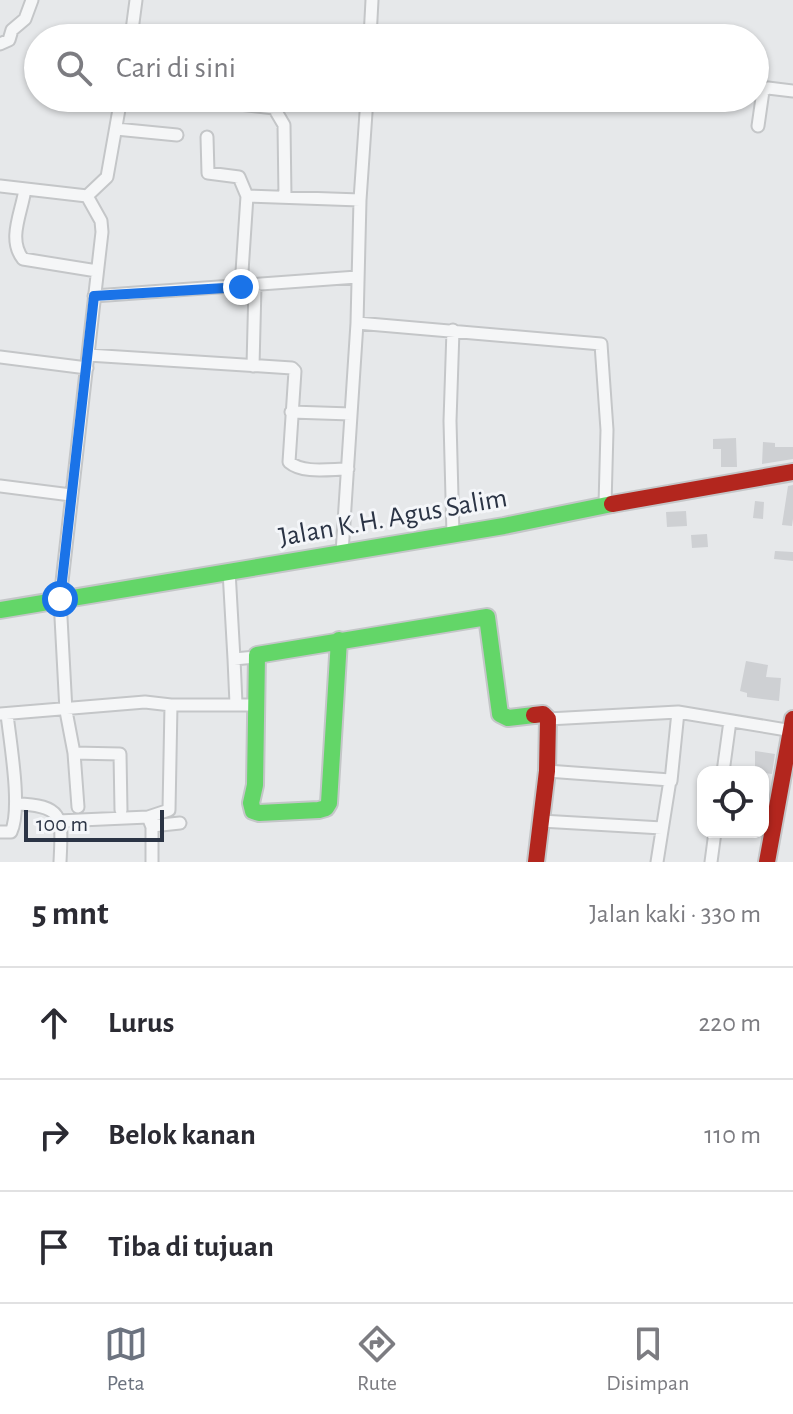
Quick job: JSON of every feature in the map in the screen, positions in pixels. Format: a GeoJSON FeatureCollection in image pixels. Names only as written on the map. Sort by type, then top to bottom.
{"type":"FeatureCollection","features":[{"type":"Feature","properties":{"kind":"main road","name":"Jalan K.H. Agus Salim"},"geometry":{"type":"LineString","coordinates":[[0,610],[453,535],[793,472]]}},
{"type":"Feature","properties":{"kind":"main road"},"geometry":{"type":"LineString","coordinates":[[339,640],[326,808],[253,811],[256,657],[261,653],[339,640],[487,617],[500,714],[508,718],[543,714],[548,719],[547,771],[536,862]]}},
{"type":"Feature","properties":{"kind":"main road"},"geometry":{"type":"LineString","coordinates":[[767,862],[792,727]]}},
{"type":"Feature","properties":{"kind":"street"},"geometry":{"type":"LineString","coordinates":[[0,44],[9,40],[12,30],[25,19],[32,0]]}},
{"type":"Feature","properties":{"kind":"street"},"geometry":{"type":"LineString","coordinates":[[133,24],[136,0]]}},
{"type":"Feature","properties":{"kind":"street"},"geometry":{"type":"LineString","coordinates":[[371,24],[372,0]]}},
{"type":"Feature","properties":{"kind":"street"},"geometry":{"type":"LineString","coordinates":[[769,88],[793,91]]}},
{"type":"Feature","properties":{"kind":"street"},"geometry":{"type":"LineString","coordinates":[[0,186],[87,196],[107,177],[119,112]]}},
{"type":"Feature","properties":{"kind":"street"},"geometry":{"type":"LineString","coordinates":[[276,112],[284,125],[285,197]]}},
{"type":"Feature","properties":{"kind":"street"},"geometry":{"type":"LineString","coordinates":[[342,553],[357,323],[366,112]]}},
{"type":"Feature","properties":{"kind":"street"},"geometry":{"type":"LineString","coordinates":[[758,126],[761,112]]}},
{"type":"Feature","properties":{"kind":"street"},"geometry":{"type":"LineString","coordinates":[[116,129],[177,135]]}},
{"type":"Feature","properties":{"kind":"street"},"geometry":{"type":"LineString","coordinates":[[207,137],[208,173],[239,177],[247,196],[241,287]]}},
{"type":"Feature","properties":{"kind":"street"},"geometry":{"type":"LineString","coordinates":[[25,189],[15,236],[17,251],[23,259],[97,271]]}},
{"type":"Feature","properties":{"kind":"street"},"geometry":{"type":"LineString","coordinates":[[78,807],[74,753],[66,711],[60,599],[102,227],[87,196]]}},
{"type":"Feature","properties":{"kind":"street"},"geometry":{"type":"LineString","coordinates":[[247,196],[360,200]]}},
{"type":"Feature","properties":{"kind":"street"},"geometry":{"type":"LineString","coordinates":[[94,296],[357,277]]}},
{"type":"Feature","properties":{"kind":"street"},"geometry":{"type":"LineString","coordinates":[[253,366],[255,286]]}},
{"type":"Feature","properties":{"kind":"street"},"geometry":{"type":"LineString","coordinates":[[357,323],[601,344],[607,430],[605,505]]}},
{"type":"Feature","properties":{"kind":"street"},"geometry":{"type":"LineString","coordinates":[[453,330],[450,421],[453,535]]}},
{"type":"Feature","properties":{"kind":"street"},"geometry":{"type":"LineString","coordinates":[[88,355],[292,368],[295,371],[289,462],[305,469],[348,469]]}},
{"type":"Feature","properties":{"kind":"street"},"geometry":{"type":"LineString","coordinates":[[0,357],[87,368]]}},
{"type":"Feature","properties":{"kind":"street"},"geometry":{"type":"LineString","coordinates":[[291,412],[351,414]]}},
{"type":"Feature","properties":{"kind":"street"},"geometry":{"type":"LineString","coordinates":[[0,486],[71,495]]}},
{"type":"Feature","properties":{"kind":"street"},"geometry":{"type":"LineString","coordinates":[[229,571],[236,704]]}},
{"type":"Feature","properties":{"kind":"street"},"geometry":{"type":"LineString","coordinates":[[234,659],[256,657]]}},
{"type":"Feature","properties":{"kind":"street"},"geometry":{"type":"LineString","coordinates":[[0,832],[11,832],[13,829],[16,804],[3,714],[145,702],[255,705]]}},
{"type":"Feature","properties":{"kind":"street"},"geometry":{"type":"LineString","coordinates":[[150,822],[169,810],[171,705]]}},
{"type":"Feature","properties":{"kind":"street"},"geometry":{"type":"LineString","coordinates":[[657,862],[671,781],[678,712]]}},
{"type":"Feature","properties":{"kind":"street"},"geometry":{"type":"LineString","coordinates":[[548,719],[678,712],[792,727]]}},
{"type":"Feature","properties":{"kind":"street"},"geometry":{"type":"LineString","coordinates":[[724,766],[730,721]]}},
{"type":"Feature","properties":{"kind":"street"},"geometry":{"type":"LineString","coordinates":[[74,753],[120,754],[121,810]]}},
{"type":"Feature","properties":{"kind":"street"},"geometry":{"type":"LineString","coordinates":[[547,771],[671,781]]}},
{"type":"Feature","properties":{"kind":"street"},"geometry":{"type":"LineString","coordinates":[[16,804],[49,808],[57,815],[61,829],[60,862]]}},
{"type":"Feature","properties":{"kind":"street"},"geometry":{"type":"LineString","coordinates":[[58,821],[180,823]]}},
{"type":"Feature","properties":{"kind":"street"},"geometry":{"type":"LineString","coordinates":[[541,821],[662,828]]}},
{"type":"Feature","properties":{"kind":"street"},"geometry":{"type":"LineString","coordinates":[[150,822],[152,862]]}},
{"type":"Feature","properties":{"kind":"street"},"geometry":{"type":"LineString","coordinates":[[711,862],[714,838]]}},
{"type":"Feature","properties":{"kind":"building"},"geometry":{"type":"Polygon","coordinates":[[[736,438],[737,467],[721,467],[721,449],[713,449],[713,439],[736,438]]]}},
{"type":"Feature","properties":{"kind":"building"},"geometry":{"type":"Polygon","coordinates":[[[763,442],[775,443],[775,447],[793,447],[793,459],[762,464],[763,442]]]}},
{"type":"Feature","properties":{"kind":"building"},"geometry":{"type":"Polygon","coordinates":[[[793,485],[792,526],[782,525],[788,486],[793,485]]]}},
{"type":"Feature","properties":{"kind":"building"},"geometry":{"type":"Polygon","coordinates":[[[755,501],[764,502],[763,519],[753,518],[755,501]]]}},
{"type":"Feature","properties":{"kind":"building"},"geometry":{"type":"Polygon","coordinates":[[[686,511],[687,526],[667,527],[666,512],[686,511]]]}},
{"type":"Feature","properties":{"kind":"building"},"geometry":{"type":"Polygon","coordinates":[[[707,534],[708,547],[692,548],[691,535],[707,534]]]}},
{"type":"Feature","properties":{"kind":"building"},"geometry":{"type":"Polygon","coordinates":[[[775,551],[793,552],[793,561],[774,559],[775,551]]]}},
{"type":"Feature","properties":{"kind":"building"},"geometry":{"type":"Polygon","coordinates":[[[746,661],[768,665],[766,677],[781,678],[779,701],[747,697],[747,693],[740,691],[746,661]]]}},
{"type":"Feature","properties":{"kind":"building"},"geometry":{"type":"Polygon","coordinates":[[[755,751],[775,754],[772,774],[769,774],[769,766],[755,766],[755,751]]]}},
{"type":"Feature","properties":{"kind":"traffic: fast"},"geometry":{"type":"LineString","coordinates":[[0,610],[504,526],[612,504]]}},
{"type":"Feature","properties":{"kind":"traffic: fast"},"geometry":{"type":"LineString","coordinates":[[339,640],[329,803],[319,810],[253,811],[257,655],[487,617],[500,714],[508,718],[534,715]]}},
{"type":"Feature","properties":{"kind":"traffic: jam"},"geometry":{"type":"LineString","coordinates":[[612,504],[793,472]]}},
{"type":"Feature","properties":{"kind":"traffic: jam"},"geometry":{"type":"LineString","coordinates":[[534,715],[543,714],[548,719],[547,771],[536,862]]}},
{"type":"Feature","properties":{"kind":"traffic: jam"},"geometry":{"type":"LineString","coordinates":[[767,862],[793,719]]}},
{"type":"Feature","properties":{"kind":"route"},"geometry":{"type":"LineString","coordinates":[[60,599],[94,296],[241,287]]}}]}
